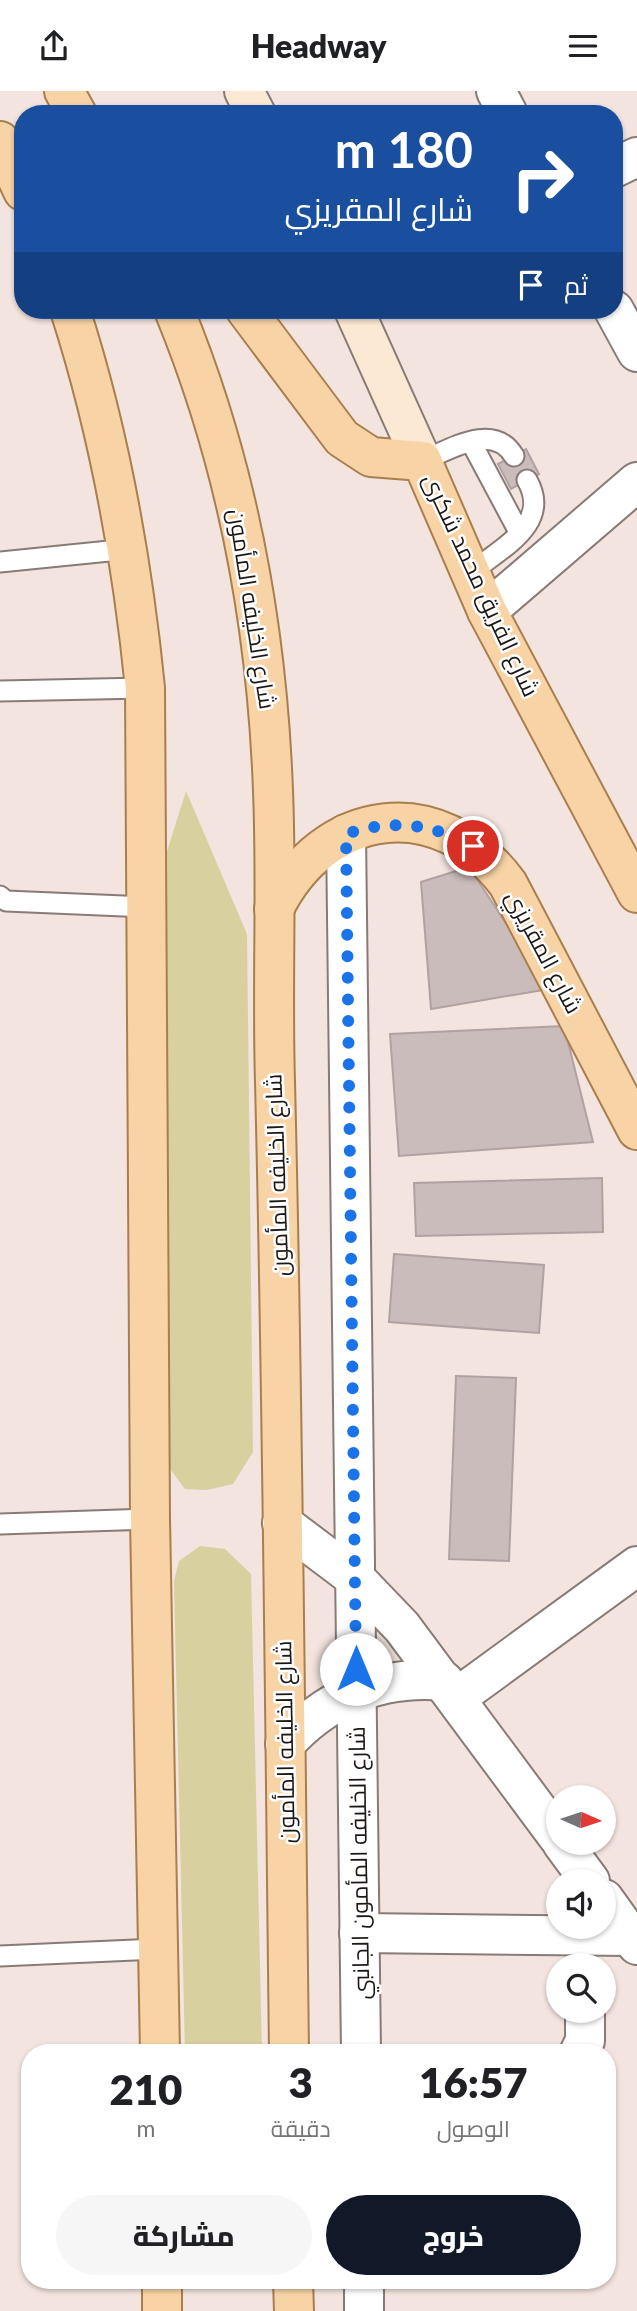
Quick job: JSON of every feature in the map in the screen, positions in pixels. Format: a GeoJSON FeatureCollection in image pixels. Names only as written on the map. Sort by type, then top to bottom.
{"type":"FeatureCollection","features":[{"type":"Feature","properties":{"kind":"main road"},"geometry":{"type":"LineString","coordinates":[[0,141],[14,171]]}},
{"type":"Feature","properties":{"kind":"main road"},"geometry":{"type":"LineString","coordinates":[[73,319],[106,435],[129,549],[145,688],[150,1519],[160,2044]]}},
{"type":"Feature","properties":{"kind":"main road","name":"شارع الخليفه المأمون"},"geometry":{"type":"LineString","coordinates":[[177,319],[221,441],[249,563],[264,661],[270,736],[274,909],[273,1031],[281,1302],[289,2044]]}},
{"type":"Feature","properties":{"kind":"main road"},"geometry":{"type":"LineString","coordinates":[[253,319],[342,438],[371,457],[422,461]]}},
{"type":"Feature","properties":{"kind":"main road","name":"شارع الفريق محمد شكرى"},"geometry":{"type":"LineString","coordinates":[[422,461],[487,611],[637,893]]}},
{"type":"Feature","properties":{"kind":"main road","name":"شارع المقريزي"},"geometry":{"type":"LineString","coordinates":[[274,909],[286,885],[303,864],[346,834],[385,824],[424,826],[450,834],[473,846],[493,864],[508,884],[637,1130]]}},
{"type":"Feature","properties":{"kind":"main road"},"geometry":{"type":"LineString","coordinates":[[162,2289],[162,2311]]}},
{"type":"Feature","properties":{"kind":"main road"},"geometry":{"type":"LineString","coordinates":[[293,2289],[294,2311]]}},
{"type":"Feature","properties":{"kind":"street","name":"شارع الفريق محمد شكرى"},"geometry":{"type":"LineString","coordinates":[[358,319],[422,461]]}},
{"type":"Feature","properties":{"kind":"street"},"geometry":{"type":"LineString","coordinates":[[619,319],[637,352]]}},
{"type":"Feature","properties":{"kind":"street"},"geometry":{"type":"LineString","coordinates":[[487,611],[637,482]]}},
{"type":"Feature","properties":{"kind":"street","name":"شارع الخليفه المأمون الجانبي"},"geometry":{"type":"LineString","coordinates":[[346,834],[361,2044]]}},
{"type":"Feature","properties":{"kind":"street"},"geometry":{"type":"LineString","coordinates":[[282,1523],[355,1578],[402,1627],[546,1821]]}},
{"type":"Feature","properties":{"kind":"street"},"geometry":{"type":"LineString","coordinates":[[285,1744],[317,1713],[356,1691],[400,1680],[450,1690],[637,1566]]}},
{"type":"Feature","properties":{"kind":"street"},"geometry":{"type":"LineString","coordinates":[[359,1933],[586,1950],[634,1940],[616,1915]]}},
{"type":"Feature","properties":{"kind":"street"},"geometry":{"type":"LineString","coordinates":[[584,2044],[585,2023]]}},
{"type":"Feature","properties":{"kind":"street"},"geometry":{"type":"LineString","coordinates":[[364,2289],[364,2311]]}},
{"type":"Feature","properties":{"kind":"lane"},"geometry":{"type":"LineString","coordinates":[[422,461],[493,438],[507,446],[514,456]]}},
{"type":"Feature","properties":{"kind":"lane"},"geometry":{"type":"LineString","coordinates":[[471,443],[519,532]]}},
{"type":"Feature","properties":{"kind":"lane"},"geometry":{"type":"LineString","coordinates":[[472,572],[530,523],[536,508],[535,493],[527,480]]}},
{"type":"Feature","properties":{"kind":"lane"},"geometry":{"type":"LineString","coordinates":[[0,562],[129,549]]}},
{"type":"Feature","properties":{"kind":"lane"},"geometry":{"type":"LineString","coordinates":[[0,691],[145,688]]}},
{"type":"Feature","properties":{"kind":"lane"},"geometry":{"type":"LineString","coordinates":[[0,896],[6,901],[16,902],[147,907]]}},
{"type":"Feature","properties":{"kind":"lane"},"geometry":{"type":"LineString","coordinates":[[0,1524],[150,1519]]}},
{"type":"Feature","properties":{"kind":"lane"},"geometry":{"type":"LineString","coordinates":[[0,1956],[158,1949]]}},
{"type":"Feature","properties":{"kind":"shaded area"},"geometry":{"type":"Polygon","coordinates":[[[186,791],[247,934],[253,1452],[233,1484],[207,1490],[185,1489],[168,1466],[163,864],[186,791]]]}},
{"type":"Feature","properties":{"kind":"shaded area"},"geometry":{"type":"Polygon","coordinates":[[[200,1546],[225,1549],[251,1574],[262,2044],[185,2044],[174,1581],[179,1561],[200,1546]]]}},
{"type":"Feature","properties":{"kind":"building"},"geometry":{"type":"Polygon","coordinates":[[[526,449],[539,474],[511,489],[498,464],[526,449]]]}},
{"type":"Feature","properties":{"kind":"building"},"geometry":{"type":"Polygon","coordinates":[[[469,867],[549,989],[431,1009],[421,882],[469,867]]]}},
{"type":"Feature","properties":{"kind":"building"},"geometry":{"type":"Polygon","coordinates":[[[564,1026],[593,1142],[399,1156],[390,1034],[564,1026]]]}},
{"type":"Feature","properties":{"kind":"building"},"geometry":{"type":"Polygon","coordinates":[[[602,1178],[603,1232],[416,1236],[414,1183],[602,1178]]]}},
{"type":"Feature","properties":{"kind":"building"},"geometry":{"type":"Polygon","coordinates":[[[394,1254],[544,1265],[539,1333],[389,1322],[394,1254]]]}},
{"type":"Feature","properties":{"kind":"building"},"geometry":{"type":"Polygon","coordinates":[[[456,1376],[516,1378],[509,1561],[449,1559],[456,1376]]]}},
{"type":"Feature","properties":{"kind":"route"},"geometry":{"type":"LineString","coordinates":[[356,1669],[346,834],[372,826],[398,823],[424,826],[450,834],[473,846]]}}]}
